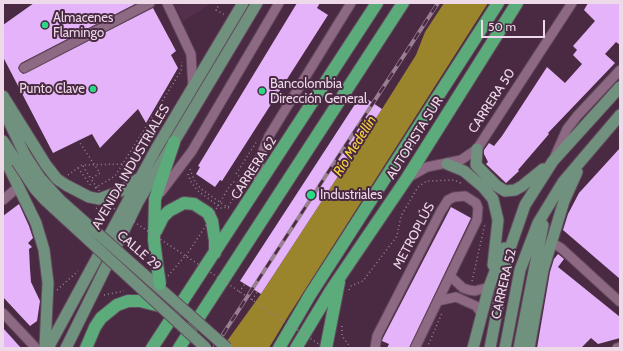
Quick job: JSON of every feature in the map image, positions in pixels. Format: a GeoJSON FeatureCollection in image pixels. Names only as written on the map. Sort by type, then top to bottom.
{"type":"FeatureCollection","features":[{"type":"Feature","properties":{"kind":"highway","name":"CARRERA 62"},"geometry":{"type":"LineString","coordinates":[[152,348],[215,254],[377,3]]}},
{"type":"Feature","properties":{"kind":"highway"},"geometry":{"type":"LineString","coordinates":[[179,348],[403,3]]}},
{"type":"Feature","properties":{"kind":"highway","name":"AUTOPISTA SUR"},"geometry":{"type":"LineString","coordinates":[[279,348],[310,295],[498,3]]}},
{"type":"Feature","properties":{"kind":"highway","name":"AUTOPISTA SUR"},"geometry":{"type":"LineString","coordinates":[[296,348],[340,277],[407,178],[517,3]]}},
{"type":"Feature","properties":{"kind":"highway"},"geometry":{"type":"LineString","coordinates":[[163,283],[156,264],[155,199],[174,142]]}},
{"type":"Feature","properties":{"kind":"highway"},"geometry":{"type":"LineString","coordinates":[[155,234],[159,224],[169,211],[184,203],[194,204],[208,213],[212,221],[215,254]]}},
{"type":"Feature","properties":{"kind":"highway"},"geometry":{"type":"LineString","coordinates":[[326,348],[340,277]]}},
{"type":"Feature","properties":{"kind":"highway"},"geometry":{"type":"LineString","coordinates":[[86,348],[101,318],[112,308],[128,301],[140,301],[160,306]]}},
{"type":"Feature","properties":{"kind":"main road","name":"AVENIDA INDUSTRIALES"},"geometry":{"type":"LineString","coordinates":[[48,348],[142,174],[243,3]]}},
{"type":"Feature","properties":{"kind":"main road","name":"AVENIDA INDUSTRIALES"},"geometry":{"type":"LineString","coordinates":[[66,348],[138,202],[257,3]]}},
{"type":"Feature","properties":{"kind":"main road","name":"CARRERA 52"},"geometry":{"type":"LineString","coordinates":[[490,348],[508,254],[525,204],[553,161],[620,87]]}},
{"type":"Feature","properties":{"kind":"main road"},"geometry":{"type":"LineString","coordinates":[[3,96],[46,164],[59,181],[79,194],[88,198],[99,199],[123,190],[142,174]]}},
{"type":"Feature","properties":{"kind":"main road","name":"CALLE 29"},"geometry":{"type":"LineString","coordinates":[[3,109],[32,185],[45,200],[206,348]]}},
{"type":"Feature","properties":{"kind":"main road","name":"CARRERA 52"},"geometry":{"type":"LineString","coordinates":[[505,348],[510,318],[525,255],[548,205],[563,182],[619,119]]}},
{"type":"Feature","properties":{"kind":"main road","name":"CALLE 29"},"geometry":{"type":"LineString","coordinates":[[3,141],[60,200],[163,283],[227,348]]}},
{"type":"Feature","properties":{"kind":"main road"},"geometry":{"type":"LineString","coordinates":[[477,149],[475,156],[476,165],[497,186],[505,191],[515,190],[522,186],[553,161]]}},
{"type":"Feature","properties":{"kind":"main road"},"geometry":{"type":"LineString","coordinates":[[519,348],[529,324],[543,270],[569,188],[590,150]]}},
{"type":"Feature","properties":{"kind":"main road"},"geometry":{"type":"LineString","coordinates":[[3,155],[36,223],[44,250],[47,268],[48,306],[45,348]]}},
{"type":"Feature","properties":{"kind":"main road"},"geometry":{"type":"LineString","coordinates":[[447,164],[464,171],[483,187],[493,199],[498,220],[489,287]]}},
{"type":"Feature","properties":{"kind":"main road"},"geometry":{"type":"LineString","coordinates":[[473,348],[489,287],[503,251],[525,204]]}},
{"type":"Feature","properties":{"kind":"main road"},"geometry":{"type":"LineString","coordinates":[[528,348],[534,264],[548,205]]}},
{"type":"Feature","properties":{"kind":"street"},"geometry":{"type":"LineString","coordinates":[[24,68],[150,3]]}},
{"type":"Feature","properties":{"kind":"street"},"geometry":{"type":"LineString","coordinates":[[167,3],[191,54],[193,88]]}},
{"type":"Feature","properties":{"kind":"street"},"geometry":{"type":"LineString","coordinates":[[155,199],[174,172],[192,151],[279,3]]}},
{"type":"Feature","properties":{"kind":"street"},"geometry":{"type":"LineString","coordinates":[[257,188],[260,158],[269,136],[351,3]]}},
{"type":"Feature","properties":{"kind":"street","name":"CARRERA 50"},"geometry":{"type":"LineString","coordinates":[[407,178],[427,167],[447,164],[467,157],[477,149],[572,3]]}},
{"type":"Feature","properties":{"kind":"street","name":"CARRERA 52"},"geometry":{"type":"LineString","coordinates":[[553,161],[571,123],[620,70]]}},
{"type":"Feature","properties":{"kind":"street"},"geometry":{"type":"LineString","coordinates":[[3,200],[18,187]]}},
{"type":"Feature","properties":{"kind":"street","name":"METROPLÚS"},"geometry":{"type":"LineString","coordinates":[[375,348],[377,336],[441,211],[448,200],[454,197],[465,196],[476,203],[479,214],[415,348]]}},
{"type":"Feature","properties":{"kind":"street"},"geometry":{"type":"LineString","coordinates":[[552,240],[551,242],[561,248],[620,302]]}},
{"type":"Feature","properties":{"kind":"street"},"geometry":{"type":"LineString","coordinates":[[450,276],[463,288],[469,290],[475,291],[489,287]]}},
{"type":"Feature","properties":{"kind":"street"},"geometry":{"type":"LineString","coordinates":[[438,300],[456,297],[476,306],[481,313]]}},
{"type":"Feature","properties":{"kind":"street"},"geometry":{"type":"LineString","coordinates":[[3,313],[36,348]]}},
{"type":"Feature","properties":{"kind":"path"},"geometry":{"type":"LineString","coordinates":[[220,3],[216,10],[228,17]]}},
{"type":"Feature","properties":{"kind":"path"},"geometry":{"type":"LineString","coordinates":[[78,168],[94,188],[116,176],[181,71],[182,60]]}},
{"type":"Feature","properties":{"kind":"path"},"geometry":{"type":"LineString","coordinates":[[78,140],[100,173],[91,178]]}},
{"type":"Feature","properties":{"kind":"path"},"geometry":{"type":"LineString","coordinates":[[59,181],[82,165],[123,164]]}},
{"type":"Feature","properties":{"kind":"path"},"geometry":{"type":"LineString","coordinates":[[82,165],[110,206],[185,257],[326,348]]}},
{"type":"Feature","properties":{"kind":"path"},"geometry":{"type":"LineString","coordinates":[[189,168],[194,182],[201,189],[233,211]]}},
{"type":"Feature","properties":{"kind":"path"},"geometry":{"type":"LineString","coordinates":[[163,283],[185,257],[212,216],[215,210],[219,204],[232,182],[238,182],[240,187],[228,207],[225,209],[221,208],[216,204],[198,192],[191,182],[188,174]]}},
{"type":"Feature","properties":{"kind":"path"},"geometry":{"type":"LineString","coordinates":[[348,291],[351,286],[363,281],[397,236],[401,216],[418,187],[426,181],[444,180],[454,180],[464,185]]}},
{"type":"Feature","properties":{"kind":"path"},"geometry":{"type":"LineString","coordinates":[[469,290],[486,223]]}},
{"type":"Feature","properties":{"kind":"path"},"geometry":{"type":"LineString","coordinates":[[56,291],[83,267]]}},
{"type":"Feature","properties":{"kind":"path"},"geometry":{"type":"LineString","coordinates":[[239,292],[245,284]]}},
{"type":"Feature","properties":{"kind":"path"},"geometry":{"type":"LineString","coordinates":[[252,300],[257,292]]}},
{"type":"Feature","properties":{"kind":"path"},"geometry":{"type":"LineString","coordinates":[[427,348],[443,311]]}},
{"type":"Feature","properties":{"kind":"path"},"geometry":{"type":"LineString","coordinates":[[342,323],[342,336],[351,348]]}},
{"type":"Feature","properties":{"kind":"shaded area"},"geometry":{"type":"Polygon","coordinates":[[[174,3],[212,3],[183,21],[174,3]]]}},
{"type":"Feature","properties":{"kind":"shaded area"},"geometry":{"type":"Polygon","coordinates":[[[444,3],[488,3],[269,348],[222,348],[261,294],[382,109],[416,55],[425,32],[444,3]]]}},
{"type":"Feature","properties":{"kind":"building","name":"Punto Clave"},"geometry":{"type":"Polygon","coordinates":[[[34,3],[137,3],[21,63],[18,68],[23,74],[153,8],[176,51],[171,55],[178,68],[146,123],[138,109],[100,148],[92,134],[53,153],[3,57],[3,25],[34,3]]]}},
{"type":"Feature","properties":{"kind":"building","name":"Bancolombia Dirección General"},"geometry":{"type":"Polygon","coordinates":[[[297,3],[320,3],[317,8],[328,15],[222,181],[220,180],[215,187],[196,174],[200,167],[198,166],[297,3]]]}},
{"type":"Feature","properties":{"kind":"building"},"geometry":{"type":"Polygon","coordinates":[[[588,3],[620,3],[620,45],[616,42],[605,54],[615,63],[548,133],[549,134],[518,170],[519,171],[506,183],[486,164],[488,162],[484,154],[484,150],[489,143],[494,146],[502,136],[547,67],[565,83],[582,64],[573,55],[577,50],[573,46],[595,21],[584,10],[588,3]]]}},
{"type":"Feature","properties":{"kind":"building","name":"Industriales"},"geometry":{"type":"Polygon","coordinates":[[[361,95],[382,109],[261,294],[240,281],[361,95]]]}},
{"type":"Feature","properties":{"kind":"building"},"geometry":{"type":"Polygon","coordinates":[[[620,148],[620,279],[563,230],[568,214],[579,193],[620,148]]]}},
{"type":"Feature","properties":{"kind":"building"},"geometry":{"type":"Polygon","coordinates":[[[19,204],[33,238],[28,243],[32,247],[29,249],[31,282],[40,301],[37,321],[30,326],[3,297],[3,216],[19,204]]]}},
{"type":"Feature","properties":{"kind":"building"},"geometry":{"type":"Polygon","coordinates":[[[451,207],[471,218],[409,348],[387,348],[389,344],[382,341],[383,338],[451,207]]]}},
{"type":"Feature","properties":{"kind":"building"},"geometry":{"type":"Polygon","coordinates":[[[558,254],[564,259],[558,267],[620,317],[620,338],[598,344],[591,338],[581,348],[537,348],[550,272],[554,259],[558,254]]]}},
{"type":"Feature","properties":{"kind":"building"},"geometry":{"type":"Polygon","coordinates":[[[3,328],[21,348],[3,348],[3,328]]]}},
{"type":"Feature","properties":{"kind":"railway"},"geometry":{"type":"LineString","coordinates":[[214,348],[438,3]]}},
{"type":"Feature","properties":{"kind":"place","name":"Almacenes Flamingo"},"geometry":{"type":"Point","coordinates":[45,25]}},
{"type":"Feature","properties":{"kind":"place","name":"Punto Clave"},"geometry":{"type":"Point","coordinates":[93,89]}},
{"type":"Feature","properties":{"kind":"place","name":"Bancolombia Dirección General"},"geometry":{"type":"Point","coordinates":[262,91]}},
{"type":"Feature","properties":{"kind":"place","name":"Industriales"},"geometry":{"type":"Point","coordinates":[311,195]}},
{"type":"Feature","properties":{"kind":"water label","name":"Río Medellín"},"geometry":{"type":"Point","coordinates":[355,146]}}]}
